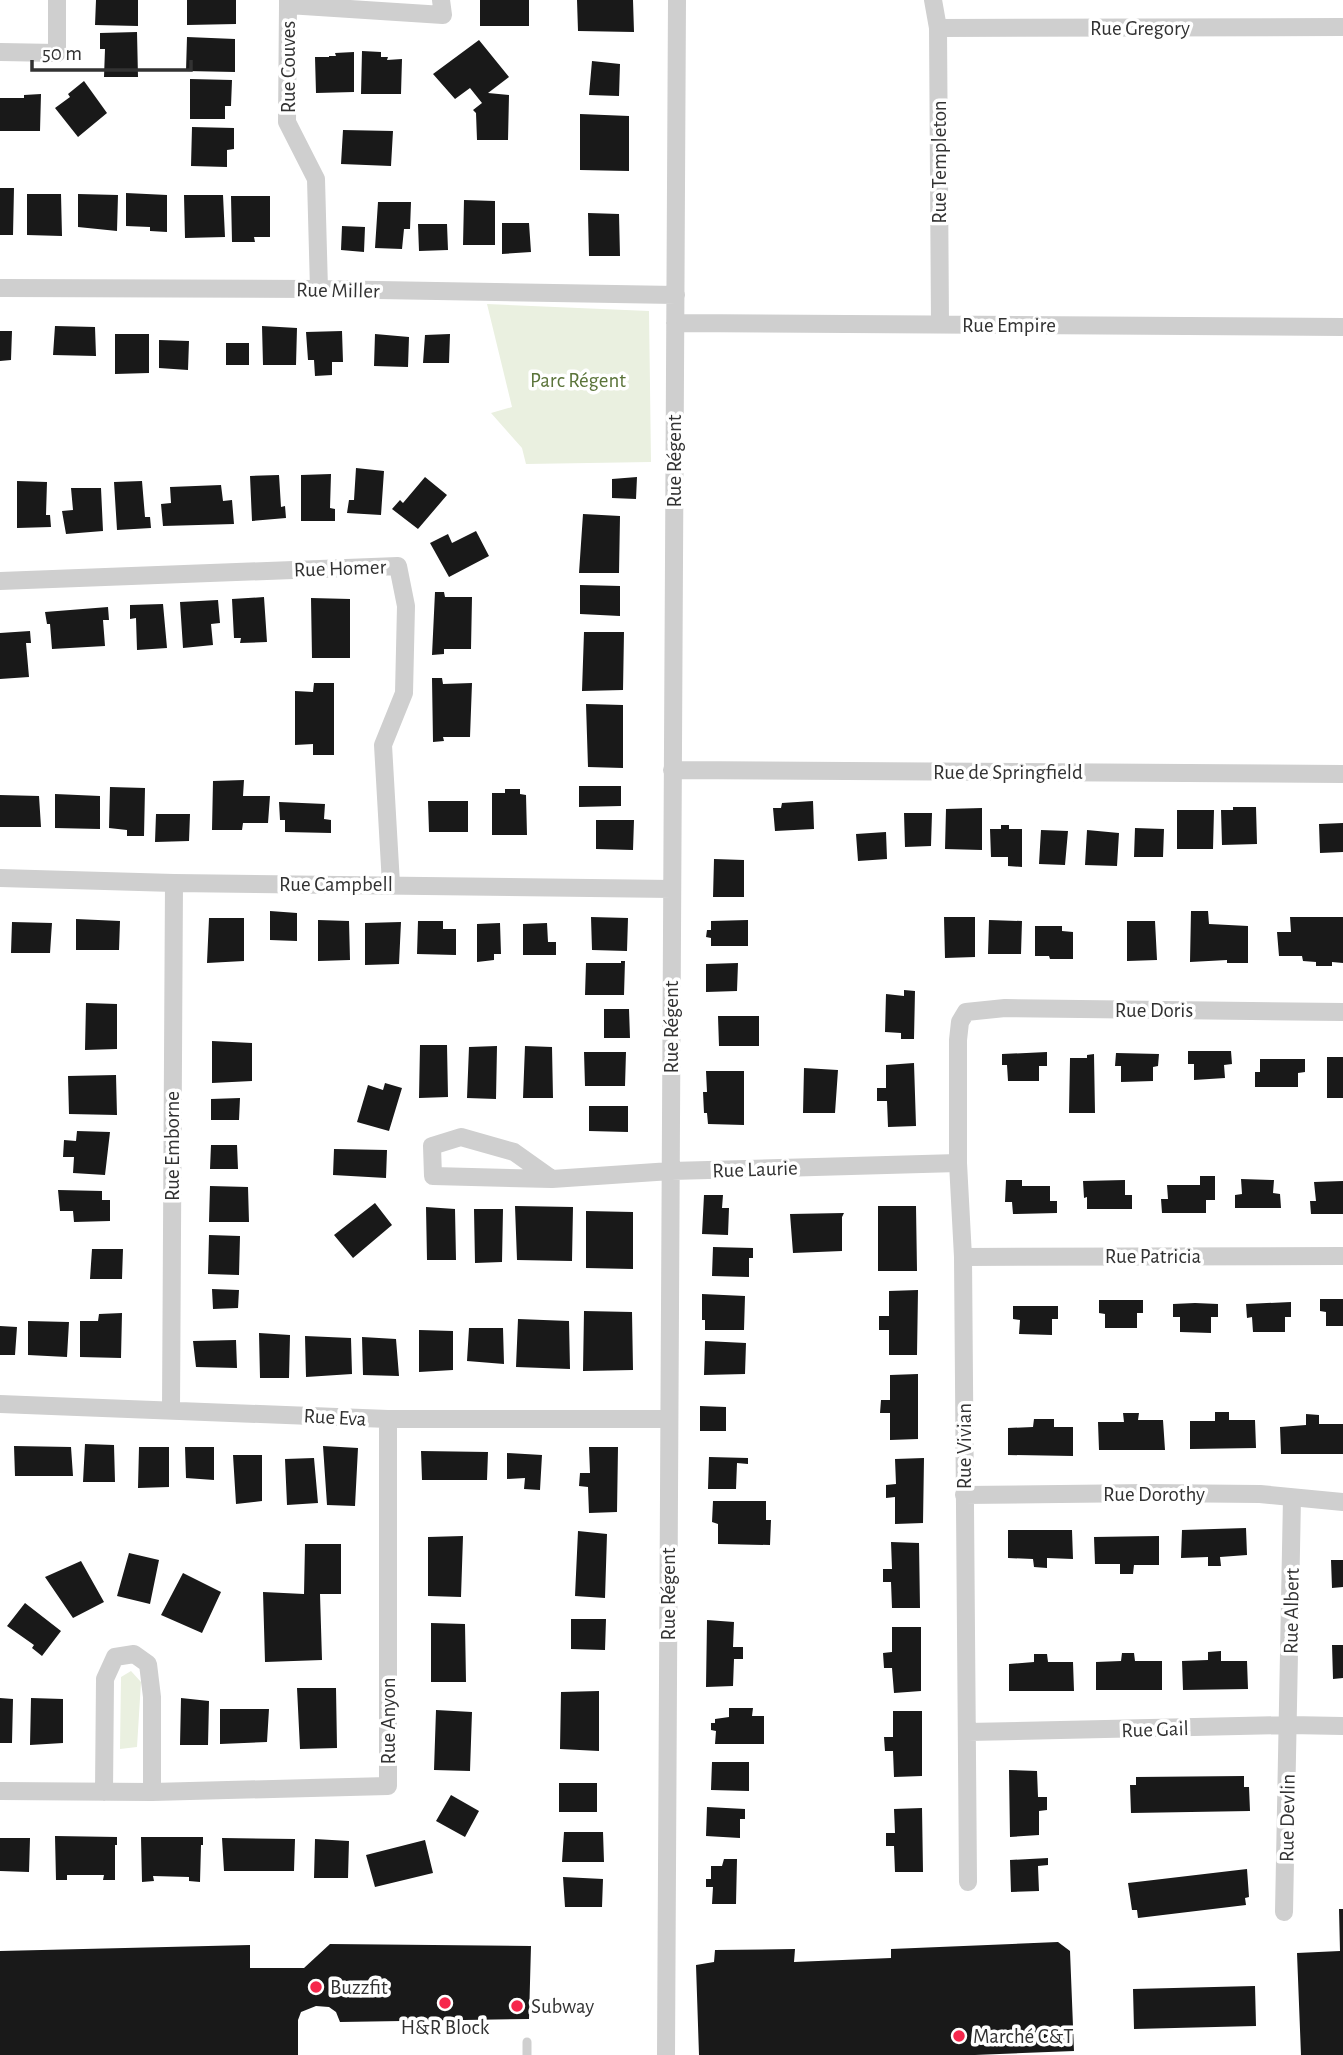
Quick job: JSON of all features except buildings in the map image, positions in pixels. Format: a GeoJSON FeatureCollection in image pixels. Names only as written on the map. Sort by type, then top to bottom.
{"type":"FeatureCollection","features":[{"type":"Feature","properties":{"kind":"street"},"geometry":{"type":"LineString","coordinates":[[0,52],[57,53],[57,0]]}},
{"type":"Feature","properties":{"kind":"street","name":"Rue Couves"},"geometry":{"type":"LineString","coordinates":[[319,289],[316,179],[287,122],[288,3],[443,15],[441,0]]}},
{"type":"Feature","properties":{"kind":"street","name":"Rue Régent"},"geometry":{"type":"LineString","coordinates":[[666,2055],[677,0]]}},
{"type":"Feature","properties":{"kind":"street","name":"Rue Templeton"},"geometry":{"type":"LineString","coordinates":[[933,0],[938,28],[940,324]]}},
{"type":"Feature","properties":{"kind":"street","name":"Rue Gregory"},"geometry":{"type":"LineString","coordinates":[[938,28],[1343,27]]}},
{"type":"Feature","properties":{"kind":"street","name":"Rue Miller"},"geometry":{"type":"LineString","coordinates":[[0,288],[319,289],[676,295]]}},
{"type":"Feature","properties":{"kind":"street","name":"Rue Empire"},"geometry":{"type":"LineString","coordinates":[[675,323],[1343,327]]}},
{"type":"Feature","properties":{"kind":"street","name":"Rue Homer"},"geometry":{"type":"LineString","coordinates":[[0,581],[398,566],[406,606],[404,693],[383,745],[391,884]]}},
{"type":"Feature","properties":{"kind":"street","name":"Rue de Springfield"},"geometry":{"type":"LineString","coordinates":[[672,770],[1343,774]]}},
{"type":"Feature","properties":{"kind":"street","name":"Rue Campbell"},"geometry":{"type":"LineString","coordinates":[[0,878],[174,883],[672,888]]}},
{"type":"Feature","properties":{"kind":"street","name":"Rue Emborne"},"geometry":{"type":"LineString","coordinates":[[171,1409],[174,883]]}},
{"type":"Feature","properties":{"kind":"street","name":"Rue Doris"},"geometry":{"type":"LineString","coordinates":[[966,1012],[1005,1008],[1343,1012]]}},
{"type":"Feature","properties":{"kind":"street","name":"Rue Vivian"},"geometry":{"type":"LineString","coordinates":[[966,1012],[960,1022],[958,1040],[958,1163],[963,1257],[968,1882]]}},
{"type":"Feature","properties":{"kind":"street","name":"Rue Laurie"},"geometry":{"type":"LineString","coordinates":[[552,1179],[514,1152],[461,1137],[432,1146],[433,1176],[552,1179],[671,1171],[958,1163]]}},
{"type":"Feature","properties":{"kind":"street","name":"Rue Patricia"},"geometry":{"type":"LineString","coordinates":[[963,1257],[1343,1255]]}},
{"type":"Feature","properties":{"kind":"street","name":"Rue Eva"},"geometry":{"type":"LineString","coordinates":[[0,1404],[388,1419],[669,1419]]}},
{"type":"Feature","properties":{"kind":"street","name":"Rue Anyon"},"geometry":{"type":"LineString","coordinates":[[0,1791],[152,1792],[388,1786],[388,1419]]}},
{"type":"Feature","properties":{"kind":"street","name":"Rue Dorothy"},"geometry":{"type":"LineString","coordinates":[[964,1495],[1261,1494],[1343,1502]]}},
{"type":"Feature","properties":{"kind":"street","name":"Rue Albert"},"geometry":{"type":"LineString","coordinates":[[1289,1725],[1292,1498]]}},
{"type":"Feature","properties":{"kind":"street"},"geometry":{"type":"LineString","coordinates":[[104,1792],[105,1679],[115,1657],[134,1654],[148,1664],[150,1675],[152,1792]]}},
{"type":"Feature","properties":{"kind":"street","name":"Rue Devlin"},"geometry":{"type":"LineString","coordinates":[[1284,1912],[1289,1725]]}},
{"type":"Feature","properties":{"kind":"street","name":"Rue Gail"},"geometry":{"type":"LineString","coordinates":[[967,1732],[1343,1726]]}},
{"type":"Feature","properties":{"kind":"lane"},"geometry":{"type":"LineString","coordinates":[[527,2042],[527,2055]]}},
{"type":"Feature","properties":{"kind":"green space","name":"Parc Régent"},"geometry":{"type":"Polygon","coordinates":[[[487,304],[649,311],[651,462],[526,464],[522,448],[491,413],[512,407],[487,304]]]}},
{"type":"Feature","properties":{"kind":"green space"},"geometry":{"type":"Polygon","coordinates":[[[131,1671],[141,1682],[137,1747],[120,1749],[121,1677],[131,1671]]]}},
{"type":"Feature","properties":{"kind":"place","name":"Buzzfit"},"geometry":{"type":"Point","coordinates":[316,1987]}},
{"type":"Feature","properties":{"kind":"place","name":"H&R Block"},"geometry":{"type":"Point","coordinates":[445,2003]}},
{"type":"Feature","properties":{"kind":"place","name":"Subway"},"geometry":{"type":"Point","coordinates":[517,2006]}},
{"type":"Feature","properties":{"kind":"place","name":"Marché C&T"},"geometry":{"type":"Point","coordinates":[959,2036]}}]}
